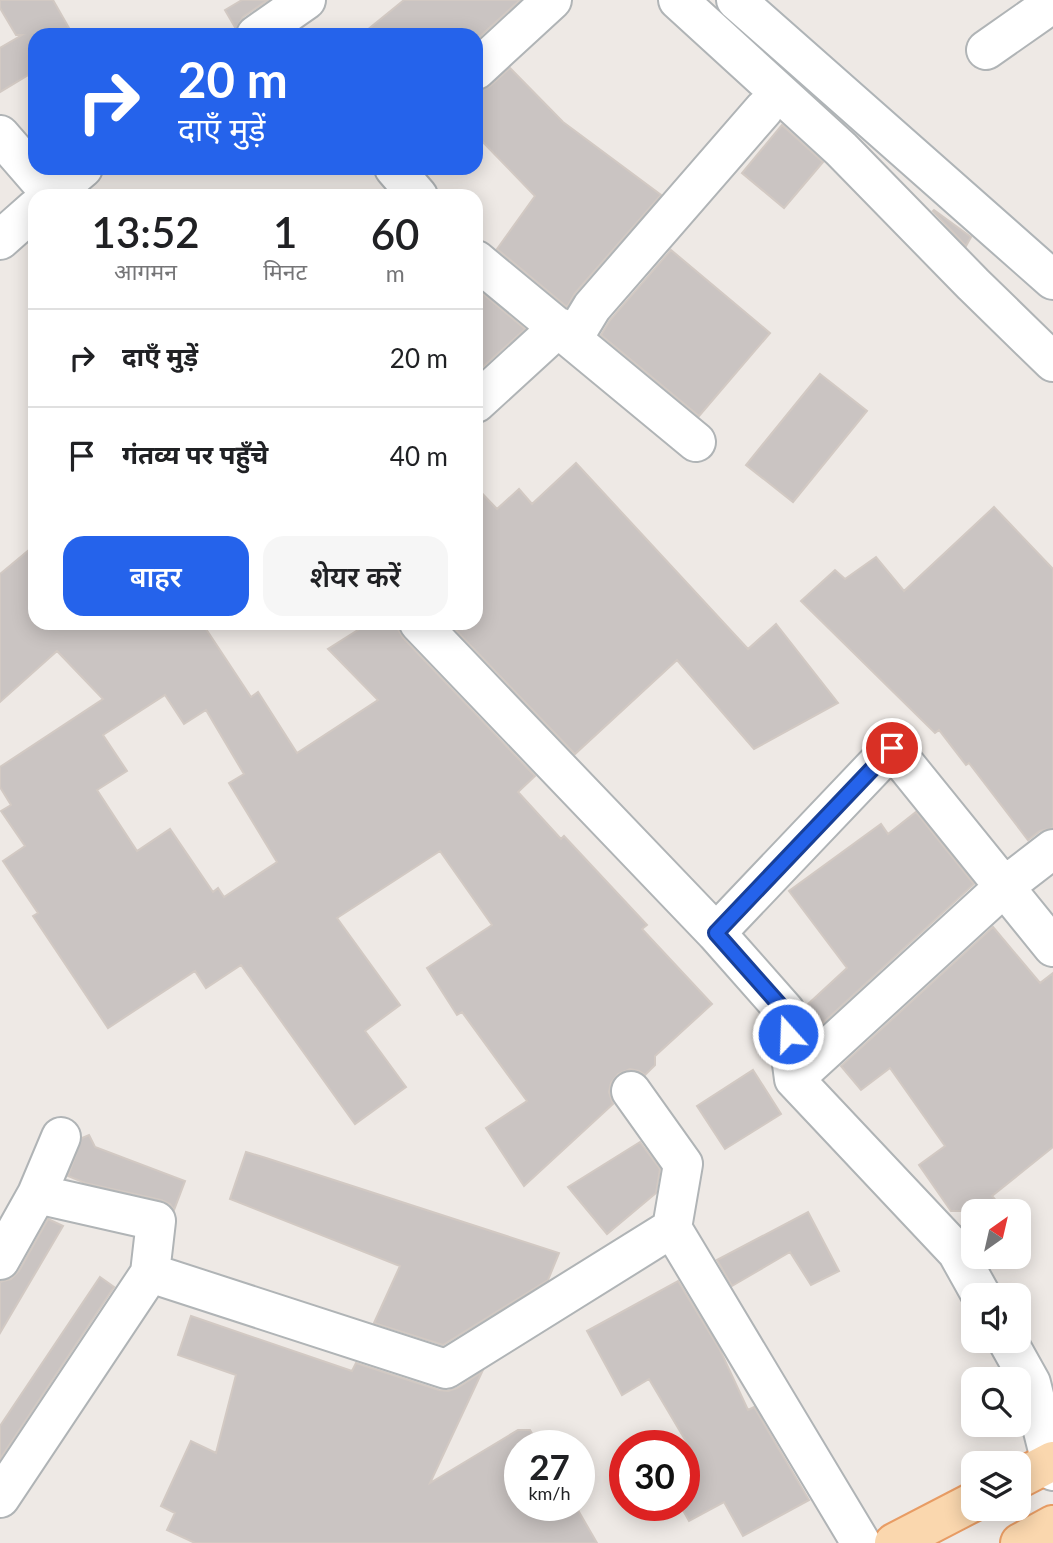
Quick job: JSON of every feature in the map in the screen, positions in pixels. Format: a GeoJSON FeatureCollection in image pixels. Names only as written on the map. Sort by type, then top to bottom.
{"type":"FeatureCollection","features":[{"type":"Feature","properties":{"kind":"main road"},"geometry":{"type":"LineString","coordinates":[[894,1543],[961,1508]]}},
{"type":"Feature","properties":{"kind":"main road"},"geometry":{"type":"LineString","coordinates":[[1020,1543],[1053,1525]]}},
{"type":"Feature","properties":{"kind":"street"},"geometry":{"type":"LineString","coordinates":[[273,28],[306,0]]}},
{"type":"Feature","properties":{"kind":"street"},"geometry":{"type":"LineString","coordinates":[[483,64],[552,0]]}},
{"type":"Feature","properties":{"kind":"street"},"geometry":{"type":"LineString","coordinates":[[678,0],[841,149],[1053,362]]}},
{"type":"Feature","properties":{"kind":"street"},"geometry":{"type":"LineString","coordinates":[[736,0],[1053,279]]}},
{"type":"Feature","properties":{"kind":"street"},"geometry":{"type":"LineString","coordinates":[[986,50],[1053,3]]}},
{"type":"Feature","properties":{"kind":"street"},"geometry":{"type":"LineString","coordinates":[[559,327],[575,335],[592,307],[764,109]]}},
{"type":"Feature","properties":{"kind":"street"},"geometry":{"type":"LineString","coordinates":[[0,135],[28,173]]}},
{"type":"Feature","properties":{"kind":"street"},"geometry":{"type":"LineString","coordinates":[[59,189],[75,175]]}},
{"type":"Feature","properties":{"kind":"street"},"geometry":{"type":"LineString","coordinates":[[400,175],[412,189]]}},
{"type":"Feature","properties":{"kind":"street"},"geometry":{"type":"LineString","coordinates":[[0,240],[28,216]]}},
{"type":"Feature","properties":{"kind":"street"},"geometry":{"type":"LineString","coordinates":[[483,266],[696,442]]}},
{"type":"Feature","properties":{"kind":"street"},"geometry":{"type":"LineString","coordinates":[[483,397],[559,327]]}},
{"type":"Feature","properties":{"kind":"street"},"geometry":{"type":"LineString","coordinates":[[426,630],[716,933],[785,1011],[794,1079],[957,1252],[974,1283]]}},
{"type":"Feature","properties":{"kind":"street"},"geometry":{"type":"LineString","coordinates":[[716,933],[892,748],[1053,947]]}},
{"type":"Feature","properties":{"kind":"street"},"geometry":{"type":"LineString","coordinates":[[794,1079],[1004,887],[1053,849]]}},
{"type":"Feature","properties":{"kind":"street"},"geometry":{"type":"LineString","coordinates":[[631,1091],[683,1164],[672,1228],[861,1543]]}},
{"type":"Feature","properties":{"kind":"street"},"geometry":{"type":"LineString","coordinates":[[0,1260],[37,1194],[61,1137]]}},
{"type":"Feature","properties":{"kind":"street"},"geometry":{"type":"LineString","coordinates":[[0,1498],[150,1273],[156,1221],[37,1194]]}},
{"type":"Feature","properties":{"kind":"street"},"geometry":{"type":"LineString","coordinates":[[150,1273],[446,1369],[672,1228]]}},
{"type":"Feature","properties":{"kind":"street"},"geometry":{"type":"LineString","coordinates":[[1014,1353],[1031,1383],[1044,1468]]}},
{"type":"Feature","properties":{"kind":"building"},"geometry":{"type":"Polygon","coordinates":[[[0,0],[53,0],[69,28],[28,28],[28,75],[0,92],[0,48],[22,35],[16,35],[0,8],[0,0]]]}},
{"type":"Feature","properties":{"kind":"building"},"geometry":{"type":"Polygon","coordinates":[[[242,0],[268,0],[243,17],[237,28],[225,10],[242,0]]]}},
{"type":"Feature","properties":{"kind":"building"},"geometry":{"type":"Polygon","coordinates":[[[404,0],[520,0],[483,34],[483,28],[370,28],[404,0]]]}},
{"type":"Feature","properties":{"kind":"building"},"geometry":{"type":"Polygon","coordinates":[[[510,68],[563,122],[661,195],[575,293],[567,307],[497,249],[535,196],[483,142],[483,88],[490,86],[510,68]]]}},
{"type":"Feature","properties":{"kind":"building"},"geometry":{"type":"Polygon","coordinates":[[[782,125],[823,162],[784,208],[742,173],[782,125]]]}},
{"type":"Feature","properties":{"kind":"building"},"geometry":{"type":"Polygon","coordinates":[[[933,211],[971,237],[966,246],[933,211]]]}},
{"type":"Feature","properties":{"kind":"building"},"geometry":{"type":"Polygon","coordinates":[[[671,250],[770,333],[699,416],[601,335],[610,320],[671,250]]]}},
{"type":"Feature","properties":{"kind":"building"},"geometry":{"type":"Polygon","coordinates":[[[483,294],[525,329],[483,367],[483,294]]]}},
{"type":"Feature","properties":{"kind":"building"},"geometry":{"type":"Polygon","coordinates":[[[820,374],[867,411],[793,502],[746,465],[820,374]]]}},
{"type":"Feature","properties":{"kind":"building"},"geometry":{"type":"Polygon","coordinates":[[[576,463],[748,649],[776,624],[838,703],[754,749],[677,660],[575,754],[456,630],[483,630],[483,494],[497,509],[519,489],[532,504],[576,463]]]}},
{"type":"Feature","properties":{"kind":"building"},"geometry":{"type":"Polygon","coordinates":[[[994,507],[1053,569],[1053,828],[1040,831],[1028,840],[969,763],[966,765],[939,730],[935,733],[801,601],[835,570],[845,579],[876,557],[904,591],[994,507]]]}},
{"type":"Feature","properties":{"kind":"building"},"geometry":{"type":"Polygon","coordinates":[[[28,551],[28,630],[207,630],[251,697],[258,692],[297,753],[378,700],[328,649],[358,630],[399,630],[403,638],[535,776],[518,792],[561,839],[564,836],[647,925],[642,929],[712,1004],[655,1056],[655,1065],[645,1075],[630,1069],[618,1074],[611,1083],[609,1092],[613,1104],[524,1186],[486,1128],[527,1101],[462,1012],[457,1015],[427,968],[492,925],[440,851],[337,918],[400,1005],[365,1031],[406,1087],[355,1124],[241,965],[206,988],[195,971],[108,1028],[33,916],[38,913],[3,861],[25,846],[1,811],[11,805],[0,787],[0,767],[103,699],[57,651],[0,702],[0,574],[28,551]],[[165,695],[103,735],[127,771],[97,790],[137,851],[170,829],[213,892],[218,888],[224,897],[277,862],[229,783],[244,774],[206,710],[184,724],[165,695]]]}},
{"type":"Feature","properties":{"kind":"building"},"geometry":{"type":"Polygon","coordinates":[[[916,812],[974,884],[813,1032],[809,1027],[806,1006],[847,968],[789,891],[881,824],[888,834],[916,812]]]}},
{"type":"Feature","properties":{"kind":"building"},"geometry":{"type":"Polygon","coordinates":[[[993,927],[1040,983],[1053,973],[1053,1147],[992,1196],[995,1199],[961,1199],[961,1211],[951,1211],[919,1165],[945,1146],[890,1068],[861,1090],[841,1066],[993,927]]]}},
{"type":"Feature","properties":{"kind":"building"},"geometry":{"type":"Polygon","coordinates":[[[753,1070],[781,1114],[725,1149],[697,1106],[753,1070]]]}},
{"type":"Feature","properties":{"kind":"building"},"geometry":{"type":"Polygon","coordinates":[[[89,1135],[95,1147],[185,1181],[174,1210],[170,1204],[161,1200],[85,1183],[68,1176],[82,1138],[89,1135]]]}},
{"type":"Feature","properties":{"kind":"building"},"geometry":{"type":"Polygon","coordinates":[[[640,1142],[660,1169],[656,1193],[607,1234],[568,1187],[640,1142]]]}},
{"type":"Feature","properties":{"kind":"building"},"geometry":{"type":"Polygon","coordinates":[[[246,1152],[559,1253],[548,1280],[443,1345],[374,1323],[400,1266],[230,1199],[246,1152]]]}},
{"type":"Feature","properties":{"kind":"building"},"geometry":{"type":"Polygon","coordinates":[[[808,1212],[839,1271],[811,1285],[790,1252],[732,1286],[717,1260],[808,1212]]]}},
{"type":"Feature","properties":{"kind":"building"},"geometry":{"type":"Polygon","coordinates":[[[48,1219],[63,1226],[0,1333],[0,1282],[11,1279],[19,1271],[48,1219]]]}},
{"type":"Feature","properties":{"kind":"building"},"geometry":{"type":"Polygon","coordinates":[[[100,1277],[114,1287],[0,1459],[0,1426],[100,1277]]]}},
{"type":"Feature","properties":{"kind":"building"},"geometry":{"type":"Polygon","coordinates":[[[678,1281],[720,1350],[748,1410],[754,1407],[809,1500],[743,1536],[724,1502],[700,1515],[700,1430],[679,1430],[649,1379],[622,1395],[587,1331],[678,1281]]]}},
{"type":"Feature","properties":{"kind":"building"},"geometry":{"type":"Polygon","coordinates":[[[191,1316],[352,1371],[356,1363],[439,1390],[457,1388],[482,1372],[430,1483],[504,1438],[504,1521],[584,1521],[597,1543],[195,1543],[167,1530],[175,1513],[161,1506],[191,1441],[216,1453],[236,1375],[178,1355],[191,1316]]]}},
{"type":"Feature","properties":{"kind":"route"},"geometry":{"type":"LineString","coordinates":[[788,1034],[785,1011],[716,933],[892,748]]}}]}
